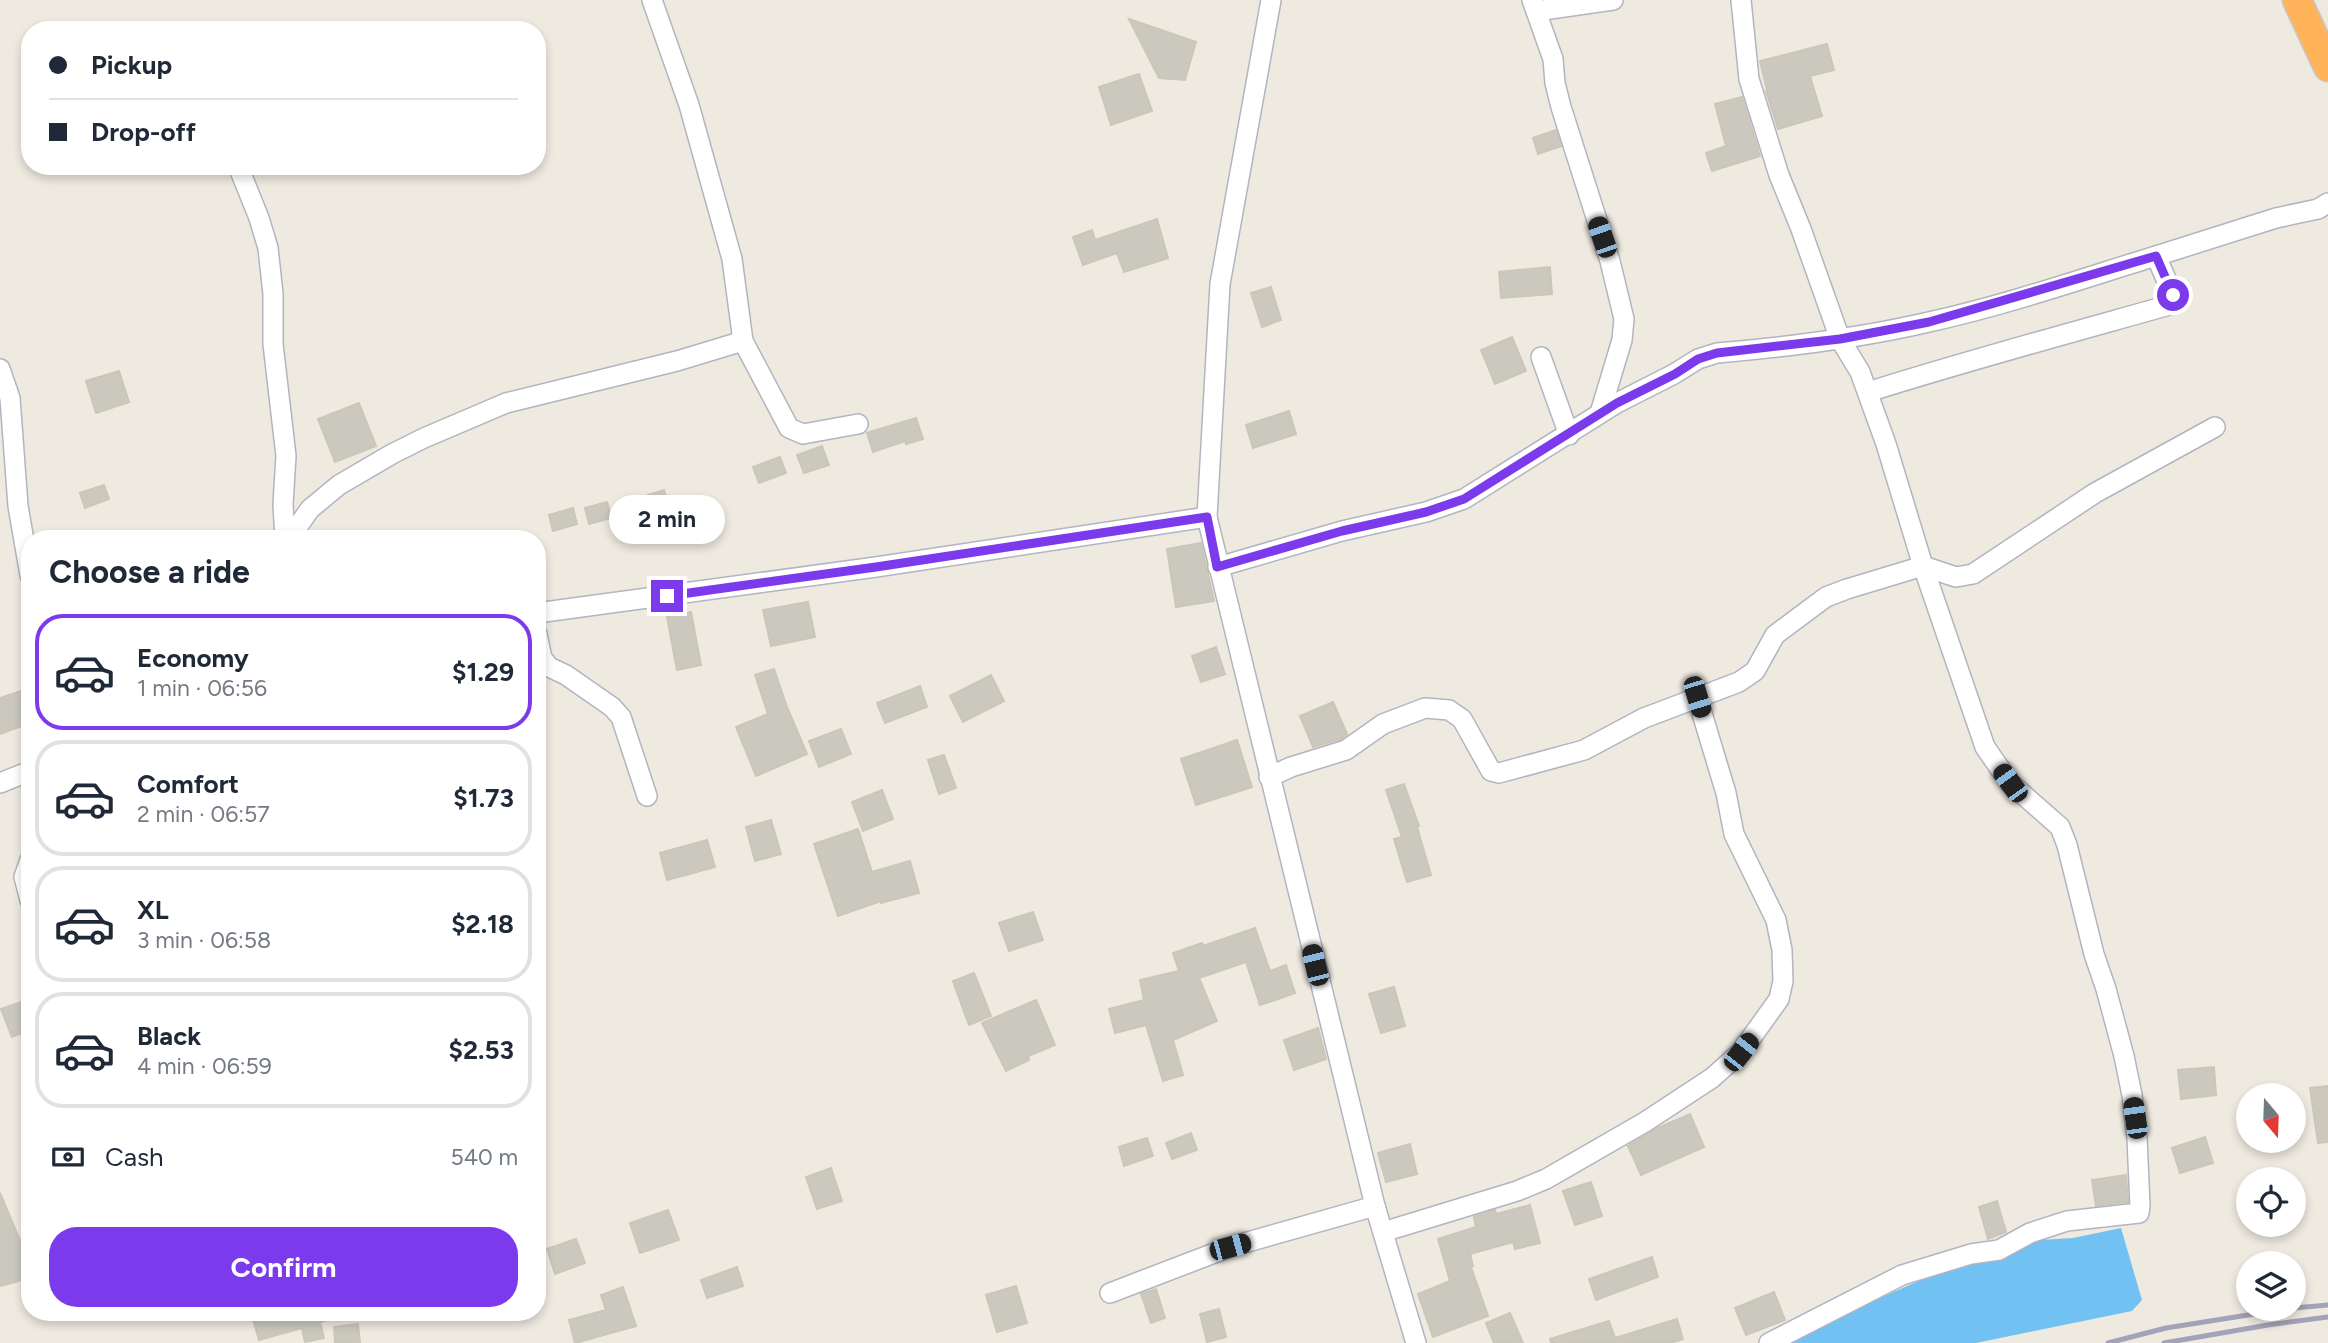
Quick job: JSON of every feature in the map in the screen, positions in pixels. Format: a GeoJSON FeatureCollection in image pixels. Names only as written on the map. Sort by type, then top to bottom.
{"type":"FeatureCollection","features":[{"type":"Feature","properties":{"kind":"highway"},"geometry":{"type":"LineString","coordinates":[[2297,0],[2328,67]]}},
{"type":"Feature","properties":{"kind":"street"},"geometry":{"type":"LineString","coordinates":[[652,0],[689,105],[732,259],[743,341],[789,428],[803,433],[858,424]]}},
{"type":"Feature","properties":{"kind":"street"},"geometry":{"type":"LineString","coordinates":[[1271,0],[1220,284],[1207,517],[1217,567],[1375,1206],[1416,1343]]}},
{"type":"Feature","properties":{"kind":"street"},"geometry":{"type":"LineString","coordinates":[[1600,414],[1622,340],[1624,319],[1610,261],[1561,107],[1553,58],[1534,6],[1613,0]]}},
{"type":"Feature","properties":{"kind":"street"},"geometry":{"type":"LineString","coordinates":[[1741,0],[1749,79],[1779,175],[1840,339],[1860,372],[1868,393],[1985,747],[2010,783],[2060,827],[2067,845],[2132,1095],[2140,1206],[2138,1213],[2067,1222],[2030,1233],[1999,1250],[1971,1254],[1902,1275],[1769,1343]]}},
{"type":"Feature","properties":{"kind":"street"},"geometry":{"type":"LineString","coordinates":[[242,175],[268,248],[273,294],[273,344],[286,456],[284,504],[286,530]]}},
{"type":"Feature","properties":{"kind":"street"},"geometry":{"type":"LineString","coordinates":[[1217,567],[1342,531],[1426,512],[1464,499],[1600,414],[1698,359],[1717,353],[1840,339],[1929,322],[2277,218],[2318,209],[2328,203]]}},
{"type":"Feature","properties":{"kind":"street"},"geometry":{"type":"LineString","coordinates":[[1868,393],[2059,335],[2166,306],[2173,302],[2173,295],[2156,256]]}},
{"type":"Feature","properties":{"kind":"street"},"geometry":{"type":"LineString","coordinates":[[294,530],[310,509],[339,485],[424,438],[506,403],[677,361],[743,341]]}},
{"type":"Feature","properties":{"kind":"street"},"geometry":{"type":"LineString","coordinates":[[1541,357],[1569,435]]}},
{"type":"Feature","properties":{"kind":"street"},"geometry":{"type":"LineString","coordinates":[[0,369],[10,398],[9,508],[21,546]]}},
{"type":"Feature","properties":{"kind":"street"},"geometry":{"type":"LineString","coordinates":[[1269,777],[1291,767],[1346,750],[1383,724],[1425,708],[1449,710],[1462,719],[1491,771],[1499,773],[1584,750],[1644,719],[1739,682],[1755,671],[1775,635],[1826,597],[1877,578],[1923,566],[1956,577],[1973,573],[2095,493],[2216,427]]}},
{"type":"Feature","properties":{"kind":"street"},"geometry":{"type":"LineString","coordinates":[[546,613],[1207,517]]}},
{"type":"Feature","properties":{"kind":"street"},"geometry":{"type":"LineString","coordinates":[[546,662],[612,707],[621,717],[647,796]]}},
{"type":"Feature","properties":{"kind":"street"},"geometry":{"type":"LineString","coordinates":[[1383,1233],[1517,1191],[1546,1178],[1645,1122],[1712,1078],[1741,1052],[1779,999],[1783,981],[1782,950],[1776,920],[1734,834],[1726,793],[1697,697]]}},
{"type":"Feature","properties":{"kind":"street"},"geometry":{"type":"LineString","coordinates":[[0,783],[21,775]]}},
{"type":"Feature","properties":{"kind":"street"},"geometry":{"type":"LineString","coordinates":[[1110,1293],[1230,1247],[1375,1206]]}},
{"type":"Feature","properties":{"kind":"water"},"geometry":{"type":"Polygon","coordinates":[[[2121,1228],[2142,1300],[2132,1311],[1976,1343],[1777,1343],[1969,1259],[2008,1252],[2040,1240],[2073,1238],[2121,1228]]]}},
{"type":"Feature","properties":{"kind":"building"},"geometry":{"type":"Polygon","coordinates":[[[1129,19],[1196,42],[1185,80],[1159,78],[1129,19]]]}},
{"type":"Feature","properties":{"kind":"building"},"geometry":{"type":"Polygon","coordinates":[[[1827,44],[1834,70],[1810,76],[1822,116],[1778,129],[1760,61],[1827,44]]]}},
{"type":"Feature","properties":{"kind":"building"},"geometry":{"type":"Polygon","coordinates":[[[1139,74],[1152,111],[1111,125],[1099,87],[1139,74]]]}},
{"type":"Feature","properties":{"kind":"building"},"geometry":{"type":"Polygon","coordinates":[[[1742,97],[1760,156],[1712,171],[1706,153],[1726,146],[1715,104],[1742,97]]]}},
{"type":"Feature","properties":{"kind":"building"},"geometry":{"type":"Polygon","coordinates":[[[1556,130],[1561,146],[1538,154],[1533,138],[1556,130]]]}},
{"type":"Feature","properties":{"kind":"building"},"geometry":{"type":"Polygon","coordinates":[[[1157,219],[1168,258],[1124,272],[1117,253],[1083,265],[1073,237],[1092,230],[1095,240],[1157,219]]]}},
{"type":"Feature","properties":{"kind":"building"},"geometry":{"type":"Polygon","coordinates":[[[1550,267],[1552,294],[1501,298],[1499,272],[1550,267]]]}},
{"type":"Feature","properties":{"kind":"building"},"geometry":{"type":"Polygon","coordinates":[[[1271,287],[1281,320],[1262,327],[1251,293],[1271,287]]]}},
{"type":"Feature","properties":{"kind":"building"},"geometry":{"type":"Polygon","coordinates":[[[1512,337],[1526,371],[1495,384],[1481,350],[1512,337]]]}},
{"type":"Feature","properties":{"kind":"building"},"geometry":{"type":"Polygon","coordinates":[[[119,371],[129,402],[96,413],[86,381],[119,371]]]}},
{"type":"Feature","properties":{"kind":"building"},"geometry":{"type":"Polygon","coordinates":[[[359,403],[376,446],[335,462],[318,419],[359,403]]]}},
{"type":"Feature","properties":{"kind":"building"},"geometry":{"type":"Polygon","coordinates":[[[1289,411],[1296,434],[1253,448],[1246,425],[1289,411]]]}},
{"type":"Feature","properties":{"kind":"building"},"geometry":{"type":"Polygon","coordinates":[[[916,418],[923,439],[906,444],[905,441],[873,452],[867,433],[916,418]]]}},
{"type":"Feature","properties":{"kind":"building"},"geometry":{"type":"Polygon","coordinates":[[[822,446],[829,465],[804,473],[797,455],[822,446]]]}},
{"type":"Feature","properties":{"kind":"building"},"geometry":{"type":"Polygon","coordinates":[[[780,457],[786,473],[759,483],[753,467],[780,457]]]}},
{"type":"Feature","properties":{"kind":"building"},"geometry":{"type":"Polygon","coordinates":[[[104,485],[109,499],[85,508],[80,493],[104,485]]]}},
{"type":"Feature","properties":{"kind":"building"},"geometry":{"type":"Polygon","coordinates":[[[664,490],[670,509],[648,516],[642,497],[664,490]]]}},
{"type":"Feature","properties":{"kind":"building"},"geometry":{"type":"Polygon","coordinates":[[[607,502],[611,518],[589,524],[585,508],[607,502]]]}},
{"type":"Feature","properties":{"kind":"building"},"geometry":{"type":"Polygon","coordinates":[[[573,508],[577,524],[553,531],[549,515],[573,508]]]}},
{"type":"Feature","properties":{"kind":"building"},"geometry":{"type":"Polygon","coordinates":[[[1201,543],[1214,601],[1176,607],[1167,549],[1201,543]]]}},
{"type":"Feature","properties":{"kind":"building"},"geometry":{"type":"Polygon","coordinates":[[[808,602],[815,637],[771,646],[763,610],[808,602]]]}},
{"type":"Feature","properties":{"kind":"building"},"geometry":{"type":"Polygon","coordinates":[[[691,612],[701,665],[677,670],[667,617],[691,612]]]}},
{"type":"Feature","properties":{"kind":"building"},"geometry":{"type":"Polygon","coordinates":[[[1216,647],[1225,674],[1201,682],[1192,656],[1216,647]]]}},
{"type":"Feature","properties":{"kind":"building"},"geometry":{"type":"Polygon","coordinates":[[[774,669],[807,754],[756,776],[736,727],[768,714],[755,675],[774,669]]]}},
{"type":"Feature","properties":{"kind":"building"},"geometry":{"type":"Polygon","coordinates":[[[991,675],[1004,701],[963,722],[950,696],[991,675]]]}},
{"type":"Feature","properties":{"kind":"building"},"geometry":{"type":"Polygon","coordinates":[[[920,686],[927,707],[885,723],[877,703],[920,686]]]}},
{"type":"Feature","properties":{"kind":"building"},"geometry":{"type":"Polygon","coordinates":[[[21,691],[21,726],[0,734],[0,698],[21,691]]]}},
{"type":"Feature","properties":{"kind":"building"},"geometry":{"type":"Polygon","coordinates":[[[1333,702],[1347,734],[1341,739],[1313,747],[1300,716],[1333,702]]]}},
{"type":"Feature","properties":{"kind":"building"},"geometry":{"type":"Polygon","coordinates":[[[841,729],[851,754],[819,767],[809,741],[841,729]]]}},
{"type":"Feature","properties":{"kind":"building"},"geometry":{"type":"Polygon","coordinates":[[[1237,740],[1252,787],[1196,805],[1181,759],[1237,740]]]}},
{"type":"Feature","properties":{"kind":"building"},"geometry":{"type":"Polygon","coordinates":[[[944,755],[956,788],[939,794],[928,760],[944,755]]]}},
{"type":"Feature","properties":{"kind":"building"},"geometry":{"type":"Polygon","coordinates":[[[1404,784],[1419,826],[1417,827],[1431,875],[1407,882],[1394,839],[1402,837],[1386,790],[1404,784]]]}},
{"type":"Feature","properties":{"kind":"building"},"geometry":{"type":"Polygon","coordinates":[[[882,790],[893,819],[863,831],[852,802],[882,790]]]}},
{"type":"Feature","properties":{"kind":"building"},"geometry":{"type":"Polygon","coordinates":[[[771,820],[781,854],[755,861],[746,827],[771,820]]]}},
{"type":"Feature","properties":{"kind":"building"},"geometry":{"type":"Polygon","coordinates":[[[858,829],[872,872],[910,861],[919,893],[881,901],[838,916],[814,844],[858,829]]]}},
{"type":"Feature","properties":{"kind":"building"},"geometry":{"type":"Polygon","coordinates":[[[707,840],[715,867],[667,880],[660,853],[707,840]]]}},
{"type":"Feature","properties":{"kind":"building"},"geometry":{"type":"Polygon","coordinates":[[[1033,912],[1043,940],[1009,951],[999,923],[1033,912]]]}},
{"type":"Feature","properties":{"kind":"building"},"geometry":{"type":"Polygon","coordinates":[[[1255,928],[1270,971],[1286,965],[1295,993],[1260,1005],[1246,962],[1199,978],[1217,1021],[1173,1040],[1183,1075],[1163,1081],[1146,1025],[1115,1033],[1109,1009],[1144,1000],[1140,980],[1179,971],[1173,953],[1255,928]]]}},
{"type":"Feature","properties":{"kind":"building"},"geometry":{"type":"Polygon","coordinates":[[[974,973],[991,1016],[969,1025],[953,981],[974,973]]]}},
{"type":"Feature","properties":{"kind":"building"},"geometry":{"type":"Polygon","coordinates":[[[1394,987],[1405,1026],[1381,1033],[1369,994],[1394,987]]]}},
{"type":"Feature","properties":{"kind":"building"},"geometry":{"type":"Polygon","coordinates":[[[1036,1000],[1055,1045],[1028,1056],[1029,1060],[1006,1071],[982,1023],[1036,1000]]]}},
{"type":"Feature","properties":{"kind":"building"},"geometry":{"type":"Polygon","coordinates":[[[21,1002],[21,1034],[12,1037],[1,1009],[21,1002]]]}},
{"type":"Feature","properties":{"kind":"building"},"geometry":{"type":"Polygon","coordinates":[[[1318,1028],[1326,1059],[1294,1070],[1284,1040],[1318,1028]]]}},
{"type":"Feature","properties":{"kind":"building"},"geometry":{"type":"Polygon","coordinates":[[[2214,1067],[2216,1095],[2181,1099],[2178,1070],[2214,1067]]]}},
{"type":"Feature","properties":{"kind":"building"},"geometry":{"type":"Polygon","coordinates":[[[2328,1086],[2328,1142],[2318,1143],[2310,1088],[2328,1086]]]}},
{"type":"Feature","properties":{"kind":"building"},"geometry":{"type":"Polygon","coordinates":[[[1690,1114],[1704,1147],[1641,1175],[1628,1146],[1658,1128],[1690,1114]]]}},
{"type":"Feature","properties":{"kind":"building"},"geometry":{"type":"Polygon","coordinates":[[[1191,1133],[1197,1150],[1172,1159],[1166,1143],[1191,1133]]]}},
{"type":"Feature","properties":{"kind":"building"},"geometry":{"type":"Polygon","coordinates":[[[2205,1137],[2213,1163],[2180,1173],[2172,1148],[2205,1137]]]}},
{"type":"Feature","properties":{"kind":"building"},"geometry":{"type":"Polygon","coordinates":[[[1147,1138],[1153,1156],[1124,1166],[1119,1147],[1147,1138]]]}},
{"type":"Feature","properties":{"kind":"building"},"geometry":{"type":"Polygon","coordinates":[[[1410,1144],[1417,1174],[1386,1182],[1378,1153],[1410,1144]]]}},
{"type":"Feature","properties":{"kind":"building"},"geometry":{"type":"Polygon","coordinates":[[[831,1168],[842,1201],[817,1209],[806,1177],[831,1168]]]}},
{"type":"Feature","properties":{"kind":"building"},"geometry":{"type":"Polygon","coordinates":[[[2126,1175],[2128,1202],[2096,1206],[2092,1180],[2126,1175]]]}},
{"type":"Feature","properties":{"kind":"building"},"geometry":{"type":"Polygon","coordinates":[[[1591,1182],[1602,1216],[1575,1225],[1563,1191],[1591,1182]]]}},
{"type":"Feature","properties":{"kind":"building"},"geometry":{"type":"Polygon","coordinates":[[[0,1193],[21,1243],[21,1280],[0,1286],[0,1193]]]}},
{"type":"Feature","properties":{"kind":"building"},"geometry":{"type":"Polygon","coordinates":[[[1997,1201],[2006,1232],[1988,1239],[1979,1207],[1997,1201]]]}},
{"type":"Feature","properties":{"kind":"building"},"geometry":{"type":"Polygon","coordinates":[[[1530,1205],[1540,1243],[1515,1249],[1513,1242],[1470,1254],[1471,1267],[1488,1316],[1433,1337],[1418,1294],[1450,1281],[1438,1239],[1476,1227],[1474,1217],[1495,1210],[1496,1214],[1530,1205]]]}},
{"type":"Feature","properties":{"kind":"building"},"geometry":{"type":"Polygon","coordinates":[[[668,1210],[679,1240],[640,1253],[630,1223],[668,1210]]]}},
{"type":"Feature","properties":{"kind":"building"},"geometry":{"type":"Polygon","coordinates":[[[576,1239],[585,1263],[555,1274],[547,1249],[576,1239]]]}},
{"type":"Feature","properties":{"kind":"building"},"geometry":{"type":"Polygon","coordinates":[[[1652,1257],[1658,1277],[1596,1300],[1589,1279],[1652,1257]]]}},
{"type":"Feature","properties":{"kind":"building"},"geometry":{"type":"Polygon","coordinates":[[[737,1267],[743,1286],[707,1298],[701,1280],[737,1267]]]}},
{"type":"Feature","properties":{"kind":"building"},"geometry":{"type":"Polygon","coordinates":[[[1016,1286],[1027,1323],[997,1332],[986,1295],[1016,1286]]]}},
{"type":"Feature","properties":{"kind":"building"},"geometry":{"type":"Polygon","coordinates":[[[623,1287],[636,1326],[575,1343],[569,1320],[606,1310],[601,1295],[623,1287]]]}},
{"type":"Feature","properties":{"kind":"building"},"geometry":{"type":"Polygon","coordinates":[[[1156,1289],[1165,1318],[1151,1323],[1141,1294],[1156,1289]]]}},
{"type":"Feature","properties":{"kind":"building"},"geometry":{"type":"Polygon","coordinates":[[[1774,1292],[1785,1320],[1746,1335],[1735,1308],[1774,1292]]]}},
{"type":"Feature","properties":{"kind":"building"},"geometry":{"type":"Polygon","coordinates":[[[1219,1309],[1226,1337],[1207,1342],[1200,1314],[1219,1309]]]}},
{"type":"Feature","properties":{"kind":"building"},"geometry":{"type":"Polygon","coordinates":[[[1510,1313],[1523,1343],[1494,1343],[1486,1323],[1510,1313]]]}},
{"type":"Feature","properties":{"kind":"building"},"geometry":{"type":"Polygon","coordinates":[[[1677,1319],[1683,1339],[1671,1343],[1551,1343],[1550,1339],[1609,1321],[1615,1338],[1677,1319]]]}},
{"type":"Feature","properties":{"kind":"building"},"geometry":{"type":"Polygon","coordinates":[[[254,1321],[324,1321],[320,1322],[324,1338],[305,1342],[302,1328],[259,1340],[254,1321]]]}},
{"type":"Feature","properties":{"kind":"building"},"geometry":{"type":"Polygon","coordinates":[[[358,1324],[360,1343],[335,1343],[334,1327],[358,1324]]]}},
{"type":"Feature","properties":{"kind":"railway"},"geometry":{"type":"LineString","coordinates":[[2306,1307],[2328,1305]]}},
{"type":"Feature","properties":{"kind":"railway"},"geometry":{"type":"LineString","coordinates":[[2108,1343],[2166,1328],[2236,1317]]}},
{"type":"Feature","properties":{"kind":"railway"},"geometry":{"type":"LineString","coordinates":[[2164,1343],[2328,1317]]}},
{"type":"Feature","properties":{"kind":"route"},"geometry":{"type":"LineString","coordinates":[[667,596],[1207,517],[1217,567],[1342,531],[1426,512],[1464,499],[1617,403],[1675,374],[1698,359],[1717,353],[1840,339],[1929,322],[2156,256],[2173,295]]}}]}
